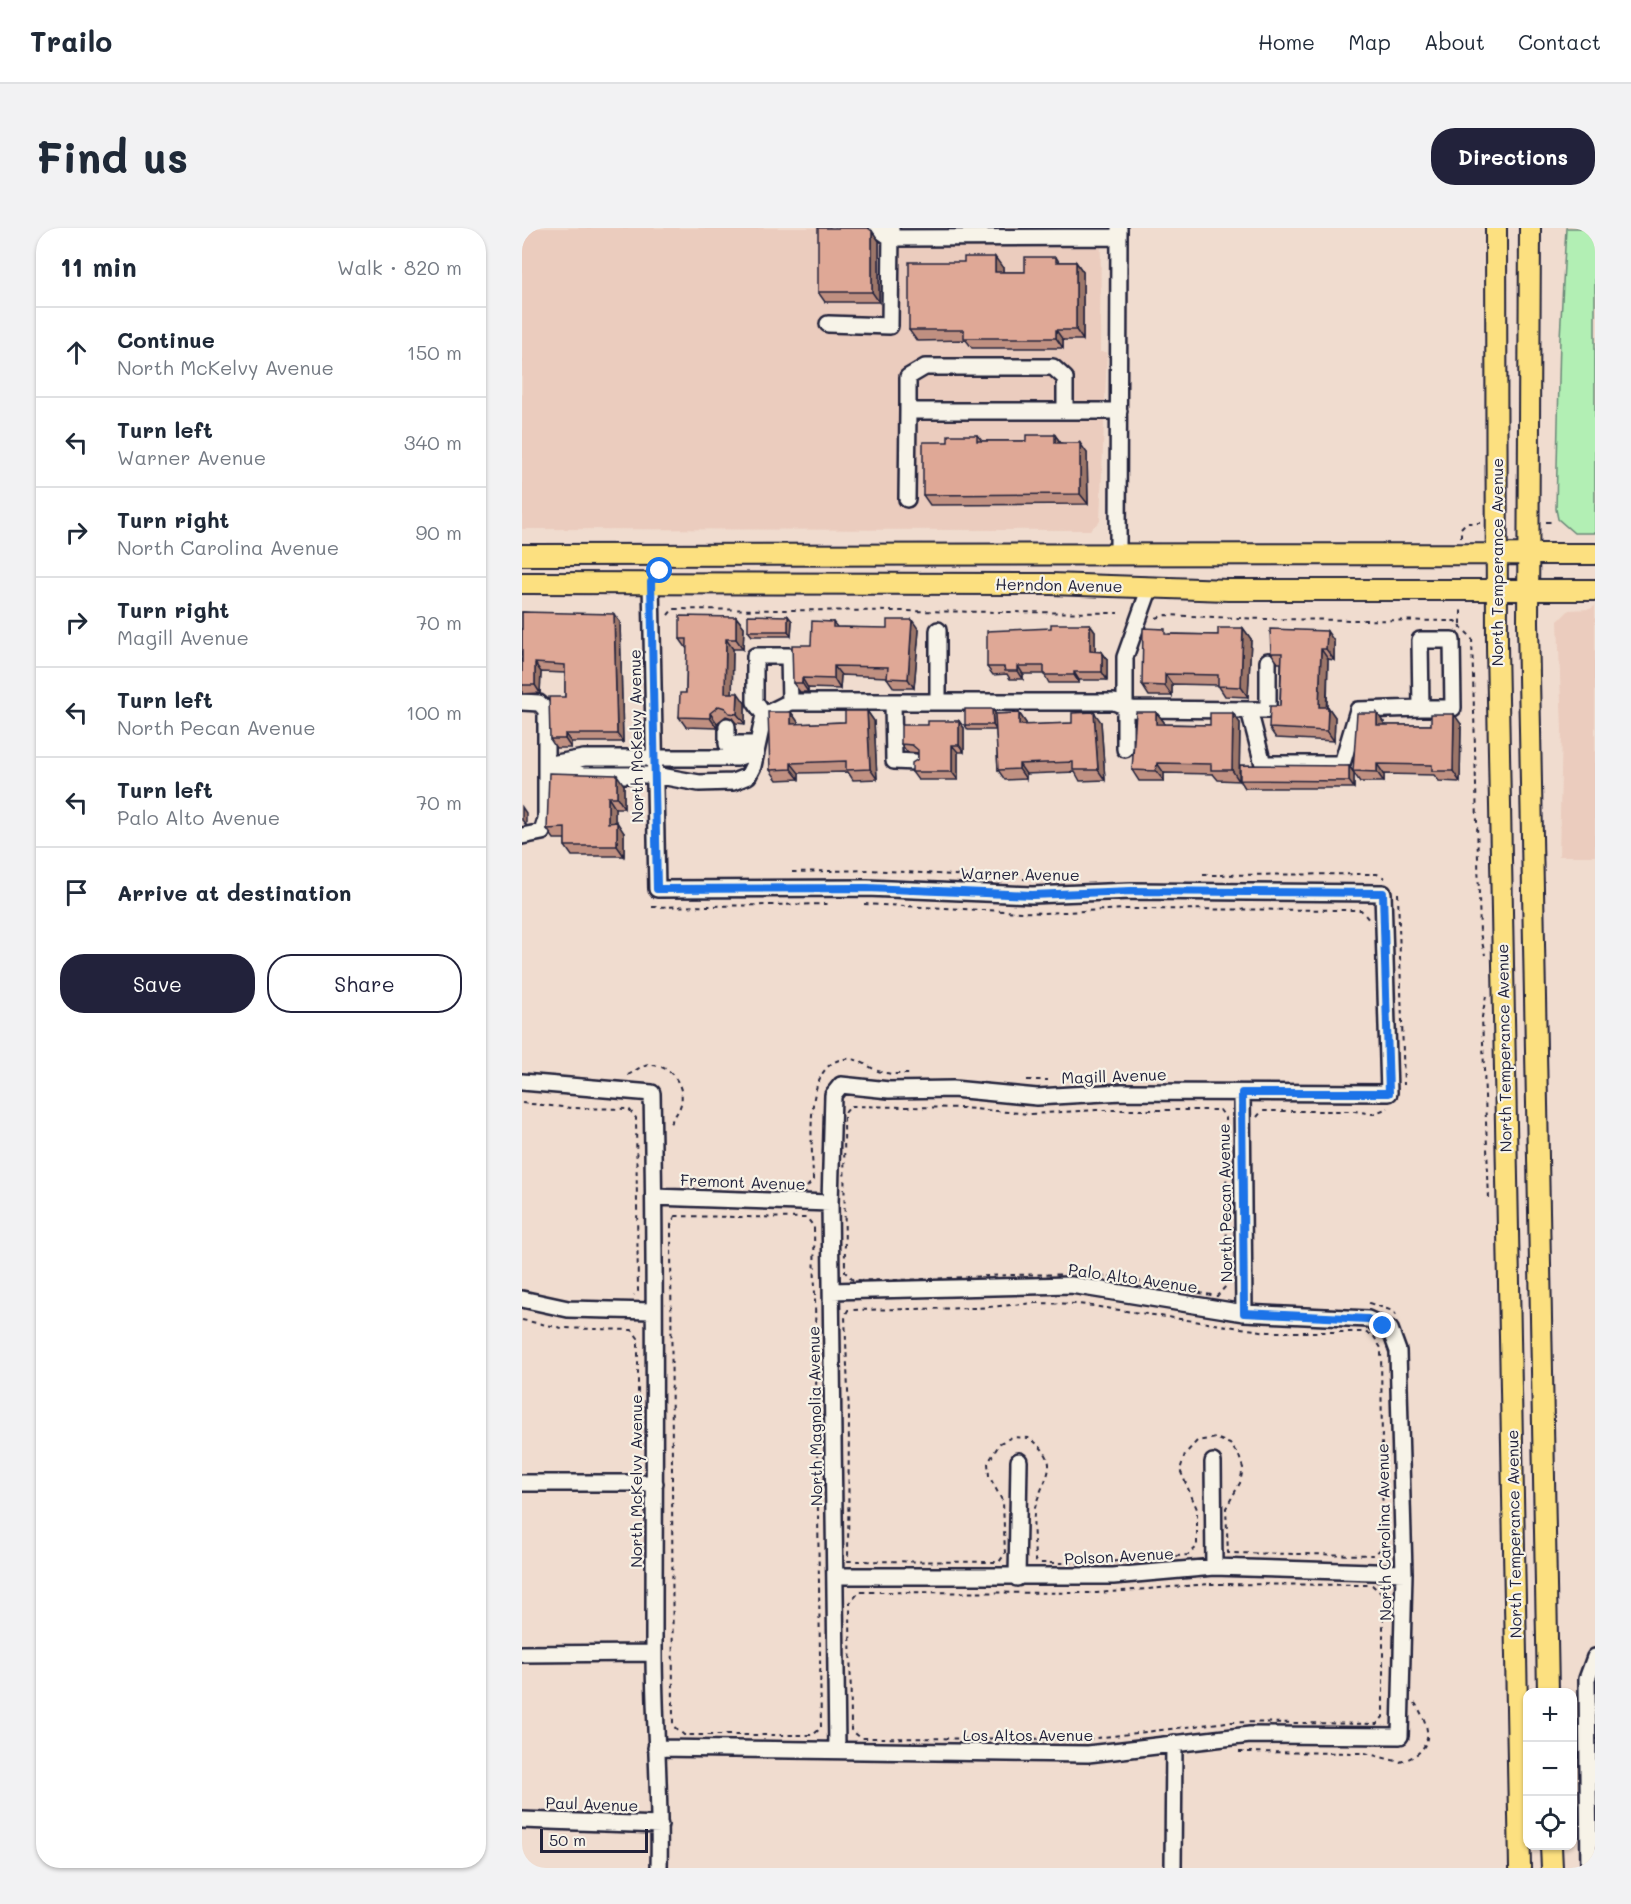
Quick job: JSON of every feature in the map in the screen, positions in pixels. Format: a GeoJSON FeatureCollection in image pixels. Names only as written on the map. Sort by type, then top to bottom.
{"type":"FeatureCollection","features":[{"type":"Feature","properties":{"kind":"main road","name":"North Temperance Avenue"},"geometry":{"type":"LineString","coordinates":[[1496,228],[1496,590],[1520,1868]]}},
{"type":"Feature","properties":{"kind":"main road","name":"North Temperance Avenue"},"geometry":{"type":"LineString","coordinates":[[1530,228],[1528,590],[1548,1688]]}},
{"type":"Feature","properties":{"kind":"main road","name":"Herndon Avenue"},"geometry":{"type":"LineString","coordinates":[[522,555],[1595,554]]}},
{"type":"Feature","properties":{"kind":"main road"},"geometry":{"type":"LineString","coordinates":[[522,568],[634,569],[645,561],[646,555]]}},
{"type":"Feature","properties":{"kind":"main road"},"geometry":{"type":"LineString","coordinates":[[651,582],[660,571],[668,568],[780,567],[864,555]]}},
{"type":"Feature","properties":{"kind":"main road","name":"Herndon Avenue"},"geometry":{"type":"LineString","coordinates":[[522,583],[651,582],[1150,587],[1228,590],[1595,590]]}},
{"type":"Feature","properties":{"kind":"main road"},"geometry":{"type":"LineString","coordinates":[[1551,1850],[1552,1868]]}},
{"type":"Feature","properties":{"kind":"street"},"geometry":{"type":"LineString","coordinates":[[877,228],[891,233],[1119,232],[1118,553]]}},
{"type":"Feature","properties":{"kind":"street"},"geometry":{"type":"LineString","coordinates":[[828,324],[890,326],[891,233]]}},
{"type":"Feature","properties":{"kind":"street"},"geometry":{"type":"LineString","coordinates":[[907,499],[908,377],[925,368],[1053,368],[1065,378],[1065,411]]}},
{"type":"Feature","properties":{"kind":"street"},"geometry":{"type":"LineString","coordinates":[[908,411],[1119,411]]}},
{"type":"Feature","properties":{"kind":"street","name":"North McKelvy Avenue"},"geometry":{"type":"LineString","coordinates":[[651,582],[657,889]]}},
{"type":"Feature","properties":{"kind":"street"},"geometry":{"type":"LineString","coordinates":[[1125,749],[1125,657],[1150,587]]}},
{"type":"Feature","properties":{"kind":"street"},"geometry":{"type":"LineString","coordinates":[[938,630],[938,702]]}},
{"type":"Feature","properties":{"kind":"street"},"geometry":{"type":"LineString","coordinates":[[1249,710],[1263,764],[1342,764],[1358,710],[1453,708],[1452,640],[1420,640],[1421,708]]}},
{"type":"Feature","properties":{"kind":"street"},"geometry":{"type":"LineString","coordinates":[[546,765],[584,775],[655,775],[699,783],[724,782],[748,776],[753,766],[764,715],[755,702],[755,657],[789,657],[790,702]]}},
{"type":"Feature","properties":{"kind":"street"},"geometry":{"type":"LineString","coordinates":[[764,715],[790,702],[1114,702],[1132,709],[1268,710],[1268,661]]}},
{"type":"Feature","properties":{"kind":"street"},"geometry":{"type":"LineString","coordinates":[[522,702],[539,703],[546,710],[546,819],[542,832],[522,836]]}},
{"type":"Feature","properties":{"kind":"street"},"geometry":{"type":"LineString","coordinates":[[893,702],[894,761],[915,762]]}},
{"type":"Feature","properties":{"kind":"street"},"geometry":{"type":"LineString","coordinates":[[727,726],[728,744],[756,747]]}},
{"type":"Feature","properties":{"kind":"street"},"geometry":{"type":"LineString","coordinates":[[546,765],[584,758],[737,758],[756,747]]}},
{"type":"Feature","properties":{"kind":"street","name":"Warner Avenue"},"geometry":{"type":"LineString","coordinates":[[657,889],[867,888],[1032,895],[1131,891],[1383,893],[1389,1093]]}},
{"type":"Feature","properties":{"kind":"street","name":"North McKelvy Avenue"},"geometry":{"type":"LineString","coordinates":[[522,1082],[652,1093],[654,1197],[652,1311],[656,1483],[654,1653],[660,1825],[659,1868]]}},
{"type":"Feature","properties":{"kind":"street","name":"Magill Avenue"},"geometry":{"type":"LineString","coordinates":[[841,1085],[889,1090],[953,1089],[1037,1097],[1122,1092],[1389,1093]]}},
{"type":"Feature","properties":{"kind":"street","name":"North Magnolia Avenue"},"geometry":{"type":"LineString","coordinates":[[837,1749],[830,1203],[831,1111],[833,1095],[841,1085]]}},
{"type":"Feature","properties":{"kind":"street","name":"North Pecan Avenue"},"geometry":{"type":"LineString","coordinates":[[1242,1093],[1244,1313]]}},
{"type":"Feature","properties":{"kind":"street","name":"Fremont Avenue"},"geometry":{"type":"LineString","coordinates":[[654,1197],[830,1203]]}},
{"type":"Feature","properties":{"kind":"street","name":"Palo Alto Avenue"},"geometry":{"type":"LineString","coordinates":[[832,1291],[1071,1285],[1244,1313],[1368,1319],[1390,1329]]}},
{"type":"Feature","properties":{"kind":"street"},"geometry":{"type":"LineString","coordinates":[[522,1299],[568,1309],[652,1311]]}},
{"type":"Feature","properties":{"kind":"street","name":"North Carolina Avenue"},"geometry":{"type":"LineString","coordinates":[[1390,1329],[1398,1351],[1404,1573],[1400,1736]]}},
{"type":"Feature","properties":{"kind":"street"},"geometry":{"type":"LineString","coordinates":[[1017,1578],[1019,1461]]}},
{"type":"Feature","properties":{"kind":"street"},"geometry":{"type":"LineString","coordinates":[[1213,1462],[1214,1567]]}},
{"type":"Feature","properties":{"kind":"street"},"geometry":{"type":"LineString","coordinates":[[522,1483],[656,1483]]}},
{"type":"Feature","properties":{"kind":"street","name":"Polson Avenue"},"geometry":{"type":"LineString","coordinates":[[835,1576],[1017,1578],[1113,1576],[1214,1567],[1404,1573]]}},
{"type":"Feature","properties":{"kind":"street"},"geometry":{"type":"LineString","coordinates":[[522,1654],[654,1653]]}},
{"type":"Feature","properties":{"kind":"street"},"geometry":{"type":"LineString","coordinates":[[1589,1868],[1587,1679],[1595,1657]]}},
{"type":"Feature","properties":{"kind":"street","name":"Los Altos Avenue"},"geometry":{"type":"LineString","coordinates":[[656,1748],[837,1749],[981,1755],[1088,1754],[1123,1752],[1174,1743],[1250,1735],[1400,1736]]}},
{"type":"Feature","properties":{"kind":"street"},"geometry":{"type":"LineString","coordinates":[[1173,1868],[1174,1743]]}},
{"type":"Feature","properties":{"kind":"street","name":"Paul Avenue"},"geometry":{"type":"LineString","coordinates":[[522,1820],[660,1825]]}},
{"type":"Feature","properties":{"kind":"path"},"geometry":{"type":"LineString","coordinates":[[668,615],[673,609],[1118,613]]}},
{"type":"Feature","properties":{"kind":"path"},"geometry":{"type":"LineString","coordinates":[[1153,619],[1166,615],[1262,619],[1455,621],[1472,638],[1480,933],[1486,963]]}},
{"type":"Feature","properties":{"kind":"path"},"geometry":{"type":"LineString","coordinates":[[652,907],[829,904]]}},
{"type":"Feature","properties":{"kind":"path"},"geometry":{"type":"LineString","coordinates":[[863,904],[1043,913],[1126,909],[1360,910],[1370,921]]}},
{"type":"Feature","properties":{"kind":"path"},"geometry":{"type":"LineString","coordinates":[[1488,986],[1482,1017],[1486,1179],[1490,1208]]}},
{"type":"Feature","properties":{"kind":"path"},"geometry":{"type":"LineString","coordinates":[[522,1103],[572,1108],[629,1109],[636,1118],[638,1291]]}},
{"type":"Feature","properties":{"kind":"path"},"geometry":{"type":"LineString","coordinates":[[851,1106],[963,1108],[1030,1114],[1096,1110],[1220,1110],[1226,1118],[1227,1285],[1217,1296],[1124,1279],[1078,1275],[870,1281],[853,1280],[844,1272],[844,1114],[851,1106]]}},
{"type":"Feature","properties":{"kind":"path"},"geometry":{"type":"LineString","coordinates":[[675,1216],[807,1218],[814,1227],[821,1728],[813,1735],[684,1735],[673,1726],[671,1225],[675,1216]]}},
{"type":"Feature","properties":{"kind":"path"},"geometry":{"type":"LineString","coordinates":[[1035,1303],[1079,1304],[1268,1332],[1363,1332],[1373,1335],[1381,1347],[1383,1547],[1374,1555],[1228,1553],[1226,1508],[1240,1483],[1243,1468],[1239,1456],[1230,1444],[1216,1438],[1197,1441],[1185,1454],[1180,1470],[1197,1509],[1197,1547],[1188,1555],[1094,1563],[1035,1562],[1035,1505],[1048,1479],[1050,1466],[1047,1455],[1030,1438],[1012,1437],[1000,1443],[988,1463],[988,1476],[1004,1502],[1005,1554],[999,1562],[848,1562],[849,1416],[845,1316],[848,1310],[977,1308],[1035,1303]]}},
{"type":"Feature","properties":{"kind":"path"},"geometry":{"type":"LineString","coordinates":[[522,1320],[562,1328],[632,1330],[638,1338],[639,1418]]}},
{"type":"Feature","properties":{"kind":"path"},"geometry":{"type":"LineString","coordinates":[[1210,1584],[1372,1585],[1383,1595],[1383,1717],[1377,1724],[1227,1722],[1088,1739],[861,1738],[851,1730],[850,1603],[859,1592],[1097,1593],[1210,1584]]}},
{"type":"Feature","properties":{"kind":"shaded area"},"geometry":{"type":"Polygon","coordinates":[[[522,228],[1101,228],[1100,352],[1107,352],[1100,521],[1090,530],[522,529],[522,228]]]}},
{"type":"Feature","properties":{"kind":"shaded area"},"geometry":{"type":"Polygon","coordinates":[[[1595,606],[1595,856],[1559,856],[1562,730],[1558,621],[1569,610],[1590,609],[1595,606]]]}},
{"type":"Feature","properties":{"kind":"green space"},"geometry":{"type":"Polygon","coordinates":[[[1566,228],[1595,228],[1595,533],[1574,533],[1558,519],[1556,509],[1560,338],[1566,228]]]}},
{"type":"Feature","properties":{"kind":"building"},"geometry":{"type":"Polygon","coordinates":[[[818,228],[868,228],[872,231],[872,292],[818,292],[818,228]]]}},
{"type":"Feature","properties":{"kind":"building"},"geometry":{"type":"Polygon","coordinates":[[[964,257],[995,257],[995,272],[1025,272],[1025,257],[1056,257],[1056,262],[1076,262],[1076,330],[1056,330],[1056,338],[964,338],[964,330],[909,330],[909,262],[964,262],[964,257]]]}},
{"type":"Feature","properties":{"kind":"building"},"geometry":{"type":"Polygon","coordinates":[[[948,435],[977,435],[977,441],[1026,441],[1026,435],[1055,435],[1055,443],[1080,443],[1080,494],[923,495],[923,442],[948,442],[948,435]]]}},
{"type":"Feature","properties":{"kind":"building"},"geometry":{"type":"Polygon","coordinates":[[[522,612],[614,614],[617,734],[565,734],[565,739],[550,739],[549,697],[565,697],[565,665],[535,663],[535,685],[522,685],[522,612]]]}},
{"type":"Feature","properties":{"kind":"building"},"geometry":{"type":"Polygon","coordinates":[[[748,615],[788,616],[788,631],[748,631],[748,615]]]}},
{"type":"Feature","properties":{"kind":"building"},"geometry":{"type":"Polygon","coordinates":[[[680,616],[736,617],[736,639],[726,639],[725,693],[738,693],[737,714],[729,713],[725,708],[719,706],[710,713],[710,718],[679,717],[680,693],[686,693],[687,639],[680,639],[680,616]]]}},
{"type":"Feature","properties":{"kind":"building"},"geometry":{"type":"Polygon","coordinates":[[[887,620],[912,620],[908,679],[887,678],[888,667],[834,666],[834,679],[802,678],[802,683],[793,683],[792,645],[811,645],[812,621],[833,622],[833,627],[887,628],[887,620]]]}},
{"type":"Feature","properties":{"kind":"building"},"geometry":{"type":"Polygon","coordinates":[[[1051,624],[1090,624],[1090,651],[1102,652],[1102,672],[1044,675],[1044,666],[1018,666],[1018,671],[1005,671],[1004,667],[987,667],[987,631],[1051,628],[1051,624]]]}},
{"type":"Feature","properties":{"kind":"building"},"geometry":{"type":"Polygon","coordinates":[[[1143,628],[1165,629],[1165,634],[1218,635],[1218,628],[1243,628],[1241,687],[1218,686],[1218,675],[1165,674],[1165,686],[1142,685],[1143,628]]]}},
{"type":"Feature","properties":{"kind":"building"},"geometry":{"type":"Polygon","coordinates":[[[1270,629],[1327,631],[1326,649],[1321,649],[1319,707],[1328,707],[1327,731],[1269,728],[1270,706],[1280,706],[1282,653],[1271,653],[1270,629]]]}},
{"type":"Feature","properties":{"kind":"building"},"geometry":{"type":"Polygon","coordinates":[[[965,709],[992,709],[993,725],[965,725],[965,709]]]}},
{"type":"Feature","properties":{"kind":"building"},"geometry":{"type":"Polygon","coordinates":[[[845,711],[867,711],[870,769],[846,770],[846,761],[791,763],[791,769],[770,770],[768,712],[791,712],[791,724],[845,722],[845,711]]]}},
{"type":"Feature","properties":{"kind":"building"},"geometry":{"type":"Polygon","coordinates":[[[1094,712],[1098,770],[1073,770],[1073,762],[1019,764],[1019,769],[998,770],[995,714],[1019,713],[1019,725],[1072,723],[1072,713],[1094,712]]]}},
{"type":"Feature","properties":{"kind":"building"},"geometry":{"type":"Polygon","coordinates":[[[1136,712],[1156,712],[1156,724],[1210,725],[1210,713],[1233,713],[1232,770],[1211,770],[1211,764],[1157,763],[1156,771],[1132,770],[1136,712]]]}},
{"type":"Feature","properties":{"kind":"building"},"geometry":{"type":"Polygon","coordinates":[[[1357,713],[1377,713],[1377,725],[1431,725],[1431,714],[1454,714],[1453,771],[1432,771],[1432,765],[1377,764],[1377,772],[1353,771],[1357,713]]]}},
{"type":"Feature","properties":{"kind":"building"},"geometry":{"type":"Polygon","coordinates":[[[928,721],[959,721],[959,745],[952,745],[952,772],[912,772],[912,763],[918,759],[918,750],[912,745],[901,744],[901,725],[928,725],[928,721]]]}},
{"type":"Feature","properties":{"kind":"building"},"geometry":{"type":"Polygon","coordinates":[[[1240,765],[1349,766],[1349,781],[1240,780],[1240,765]]]}},
{"type":"Feature","properties":{"kind":"building"},"geometry":{"type":"Polygon","coordinates":[[[549,773],[617,775],[617,797],[608,797],[608,823],[617,822],[617,846],[565,846],[565,828],[547,829],[549,773]]]}},
{"type":"Feature","properties":{"kind":"route"},"geometry":{"type":"LineString","coordinates":[[660,571],[651,582],[657,889],[867,888],[1032,895],[1131,891],[1383,893],[1389,1093],[1242,1093],[1244,1313],[1368,1319],[1383,1326]]}}]}
